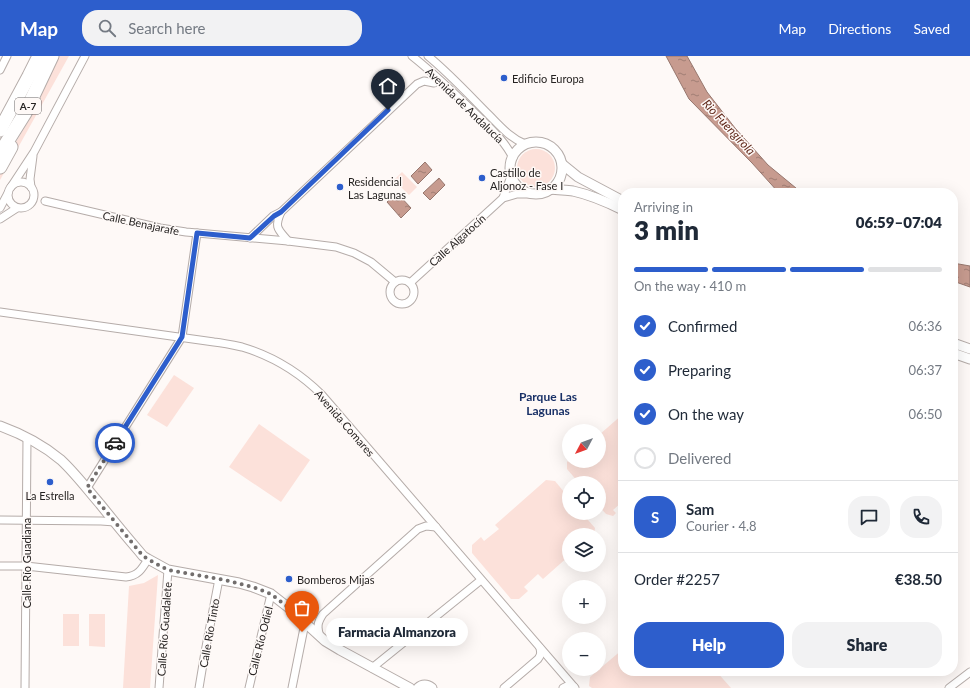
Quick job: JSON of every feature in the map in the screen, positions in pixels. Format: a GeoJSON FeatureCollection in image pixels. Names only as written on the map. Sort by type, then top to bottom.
{"type":"FeatureCollection","features":[{"type":"Feature","properties":{"kind":"highway","name":"A-7"},"geometry":{"type":"LineString","coordinates":[[0,130],[30,76],[39,56]]}},
{"type":"Feature","properties":{"kind":"highway","name":"A-7"},"geometry":{"type":"LineString","coordinates":[[0,153],[25,113],[52,56]]}},
{"type":"Feature","properties":{"kind":"highway"},"geometry":{"type":"LineString","coordinates":[[0,167],[12,146],[25,113]]}},
{"type":"Feature","properties":{"kind":"highway"},"geometry":{"type":"LineString","coordinates":[[0,126],[9,115]]}},
{"type":"Feature","properties":{"kind":"street"},"geometry":{"type":"LineString","coordinates":[[0,70],[7,56]]}},
{"type":"Feature","properties":{"kind":"street"},"geometry":{"type":"LineString","coordinates":[[0,208],[10,189],[34,152],[85,56]]}},
{"type":"Feature","properties":{"kind":"street","name":"Avenida de Andalucía"},"geometry":{"type":"LineString","coordinates":[[412,56],[428,68],[496,134],[506,145],[512,158]]}},
{"type":"Feature","properties":{"kind":"street","name":"Avenida de Andalucía"},"geometry":{"type":"LineString","coordinates":[[428,56],[505,131],[519,142],[525,144]]}},
{"type":"Feature","properties":{"kind":"street"},"geometry":{"type":"LineString","coordinates":[[250,238],[274,216],[281,212],[411,88],[424,81],[434,83]]}},
{"type":"Feature","properties":{"kind":"street"},"geometry":{"type":"LineString","coordinates":[[504,198],[517,194],[532,194],[540,194],[554,187],[559,180],[562,173],[562,164],[559,156],[546,144],[537,142],[525,144],[517,150],[512,158],[510,171],[511,176],[518,186],[524,191],[532,194]]}},
{"type":"Feature","properties":{"kind":"street"},"geometry":{"type":"LineString","coordinates":[[0,219],[18,208],[25,208],[33,200],[34,195],[30,179],[34,152]]}},
{"type":"Feature","properties":{"kind":"street"},"geometry":{"type":"LineString","coordinates":[[562,164],[578,177],[618,198]]}},
{"type":"Feature","properties":{"kind":"street"},"geometry":{"type":"LineString","coordinates":[[504,198],[511,176]]}},
{"type":"Feature","properties":{"kind":"street"},"geometry":{"type":"LineString","coordinates":[[18,208],[9,200],[8,195],[10,189],[15,184],[23,183],[32,189]]}},
{"type":"Feature","properties":{"kind":"street","name":"Calle Benajarafe"},"geometry":{"type":"LineString","coordinates":[[32,189],[45,201]]}},
{"type":"Feature","properties":{"kind":"street"},"geometry":{"type":"LineString","coordinates":[[551,189],[573,191],[607,202],[618,208]]}},
{"type":"Feature","properties":{"kind":"street","name":"Calle Algatocín"},"geometry":{"type":"LineString","coordinates":[[410,283],[504,198]]}},
{"type":"Feature","properties":{"kind":"street","name":"Calle Benajarafe"},"geometry":{"type":"LineString","coordinates":[[31,203],[45,201],[160,228],[336,247],[354,253],[371,262],[395,282]]}},
{"type":"Feature","properties":{"kind":"street"},"geometry":{"type":"LineString","coordinates":[[281,212],[277,221],[279,230],[288,241]]}},
{"type":"Feature","properties":{"kind":"street"},"geometry":{"type":"LineString","coordinates":[[87,488],[182,337],[197,233]]}},
{"type":"Feature","properties":{"kind":"street"},"geometry":{"type":"LineString","coordinates":[[402,280],[410,283],[414,290],[414,295],[409,302],[402,304],[395,302],[390,296],[390,288],[395,282],[402,280]]}},
{"type":"Feature","properties":{"kind":"street","name":"Avenida Comares"},"geometry":{"type":"LineString","coordinates":[[0,312],[182,337],[241,347],[262,354],[284,365],[322,395],[574,687]]}},
{"type":"Feature","properties":{"kind":"street"},"geometry":{"type":"LineString","coordinates":[[958,345],[970,349]]}},
{"type":"Feature","properties":{"kind":"street"},"geometry":{"type":"LineString","coordinates":[[958,355],[970,359]]}},
{"type":"Feature","properties":{"kind":"street"},"geometry":{"type":"LineString","coordinates":[[0,426],[39,444],[60,460],[75,474],[143,556],[168,570],[219,579],[253,587],[271,594],[289,608],[320,637],[340,650],[410,688]]}},
{"type":"Feature","properties":{"kind":"street","name":"Calle Río Guadiana"},"geometry":{"type":"LineString","coordinates":[[25,688],[27,438]]}},
{"type":"Feature","properties":{"kind":"street"},"geometry":{"type":"LineString","coordinates":[[0,520],[115,522]]}},
{"type":"Feature","properties":{"kind":"street"},"geometry":{"type":"LineString","coordinates":[[320,637],[318,623],[323,614],[418,529],[426,526],[436,527]]}},
{"type":"Feature","properties":{"kind":"street"},"geometry":{"type":"LineString","coordinates":[[0,566],[26,566],[126,577],[138,573],[148,559]]}},
{"type":"Feature","properties":{"kind":"street","name":"Calle Río Guadalete"},"geometry":{"type":"LineString","coordinates":[[160,688],[168,570]]}},
{"type":"Feature","properties":{"kind":"street","name":"Calle Río Tinto"},"geometry":{"type":"LineString","coordinates":[[199,688],[219,579]]}},
{"type":"Feature","properties":{"kind":"street"},"geometry":{"type":"LineString","coordinates":[[372,668],[481,580]]}},
{"type":"Feature","properties":{"kind":"street","name":"Calle Río Odiel"},"geometry":{"type":"LineString","coordinates":[[249,688],[271,594]]}},
{"type":"Feature","properties":{"kind":"street"},"geometry":{"type":"LineString","coordinates":[[292,688],[304,623]]}},
{"type":"Feature","properties":{"kind":"street"},"geometry":{"type":"LineString","coordinates":[[504,688],[538,659],[541,652],[540,647]]}},
{"type":"Feature","properties":{"kind":"street"},"geometry":{"type":"LineString","coordinates":[[949,688],[970,672]]}},
{"type":"Feature","properties":{"kind":"street"},"geometry":{"type":"LineString","coordinates":[[418,688],[426,685],[432,688]]}},
{"type":"Feature","properties":{"kind":"street"},"geometry":{"type":"LineString","coordinates":[[562,688],[567,686],[574,687]]}},
{"type":"Feature","properties":{"kind":"shaded area"},"geometry":{"type":"Polygon","coordinates":[[[58,56],[69,56],[0,180],[0,169],[35,110],[58,56]]]}},
{"type":"Feature","properties":{"kind":"shaded area"},"geometry":{"type":"Polygon","coordinates":[[[536,149],[549,155],[555,168],[549,181],[536,187],[523,181],[517,168],[523,155],[536,149]]]}},
{"type":"Feature","properties":{"kind":"shaded area"},"geometry":{"type":"Polygon","coordinates":[[[402,172],[417,187],[409,195],[394,180],[402,172]]]}},
{"type":"Feature","properties":{"kind":"shaded area"},"geometry":{"type":"Polygon","coordinates":[[[174,375],[194,388],[167,427],[147,415],[174,375]]]}},
{"type":"Feature","properties":{"kind":"shaded area"},"geometry":{"type":"Polygon","coordinates":[[[618,418],[618,506],[613,510],[616,513],[613,516],[606,514],[606,476],[573,476],[567,469],[606,468],[606,429],[618,418]]]}},
{"type":"Feature","properties":{"kind":"shaded area"},"geometry":{"type":"Polygon","coordinates":[[[259,424],[310,460],[281,502],[229,467],[259,424]]]}},
{"type":"Feature","properties":{"kind":"shaded area"},"geometry":{"type":"Polygon","coordinates":[[[546,480],[555,481],[562,490],[562,520],[588,520],[595,528],[562,528],[562,562],[543,579],[538,574],[524,587],[528,591],[519,599],[511,599],[472,553],[472,545],[481,537],[484,541],[499,529],[495,525],[546,480]]]}},
{"type":"Feature","properties":{"kind":"shaded area"},"geometry":{"type":"Polygon","coordinates":[[[158,575],[150,688],[123,688],[129,586],[144,583],[158,575]]]}},
{"type":"Feature","properties":{"kind":"shaded area"},"geometry":{"type":"Polygon","coordinates":[[[63,614],[79,614],[79,646],[63,646],[63,614]]]}},
{"type":"Feature","properties":{"kind":"shaded area"},"geometry":{"type":"Polygon","coordinates":[[[89,614],[105,614],[105,647],[89,646],[89,614]]]}},
{"type":"Feature","properties":{"kind":"shaded area"},"geometry":{"type":"Polygon","coordinates":[[[618,653],[618,676],[720,676],[731,688],[592,688],[589,686],[591,676],[606,676],[606,663],[618,653]]]}},
{"type":"Feature","properties":{"kind":"water","name":"Rio Fuengirola"},"geometry":{"type":"Polygon","coordinates":[[[666,56],[687,56],[707,92],[735,128],[768,165],[796,188],[774,188],[689,99],[666,56]]]}},
{"type":"Feature","properties":{"kind":"water"},"geometry":{"type":"Polygon","coordinates":[[[425,162],[432,170],[418,184],[411,176],[425,162]]]}},
{"type":"Feature","properties":{"kind":"water"},"geometry":{"type":"Polygon","coordinates":[[[439,178],[445,185],[430,200],[423,193],[439,178]]]}},
{"type":"Feature","properties":{"kind":"water"},"geometry":{"type":"Polygon","coordinates":[[[397,193],[411,208],[401,218],[387,202],[397,193]]]}},
{"type":"Feature","properties":{"kind":"water"},"geometry":{"type":"Polygon","coordinates":[[[958,264],[970,266],[970,287],[958,283],[958,264]]]}},
{"type":"Feature","properties":{"kind":"way so far"},"geometry":{"type":"LineString","coordinates":[[115,443],[87,488],[143,556],[168,570],[239,583],[271,594],[289,608],[304,623],[302,632]]}},
{"type":"Feature","properties":{"kind":"place","name":"Edificio Europa"},"geometry":{"type":"Point","coordinates":[504,78]}},
{"type":"Feature","properties":{"kind":"place","name":"Castillo de Aljonoz - Fase I"},"geometry":{"type":"Point","coordinates":[482,178]}},
{"type":"Feature","properties":{"kind":"place","name":"Residencial Las Lagunas"},"geometry":{"type":"Point","coordinates":[340,187]}},
{"type":"Feature","properties":{"kind":"place","name":"La Estrella"},"geometry":{"type":"Point","coordinates":[50,482]}},
{"type":"Feature","properties":{"kind":"place","name":"Bomberos Mijas"},"geometry":{"type":"Point","coordinates":[289,579]}},
{"type":"Feature","properties":{"kind":"place","name":"Farmacia Almanzora"},"geometry":{"type":"Point","coordinates":[302,632]}},
{"type":"Feature","properties":{"kind":"district","name":"Parque Las Lagunas"},"geometry":{"type":"Point","coordinates":[548,403]}},
{"type":"Feature","properties":{"kind":"route"},"geometry":{"type":"LineString","coordinates":[[115,443],[182,337],[197,233],[250,238],[274,216],[281,212],[388,110]]}}]}
